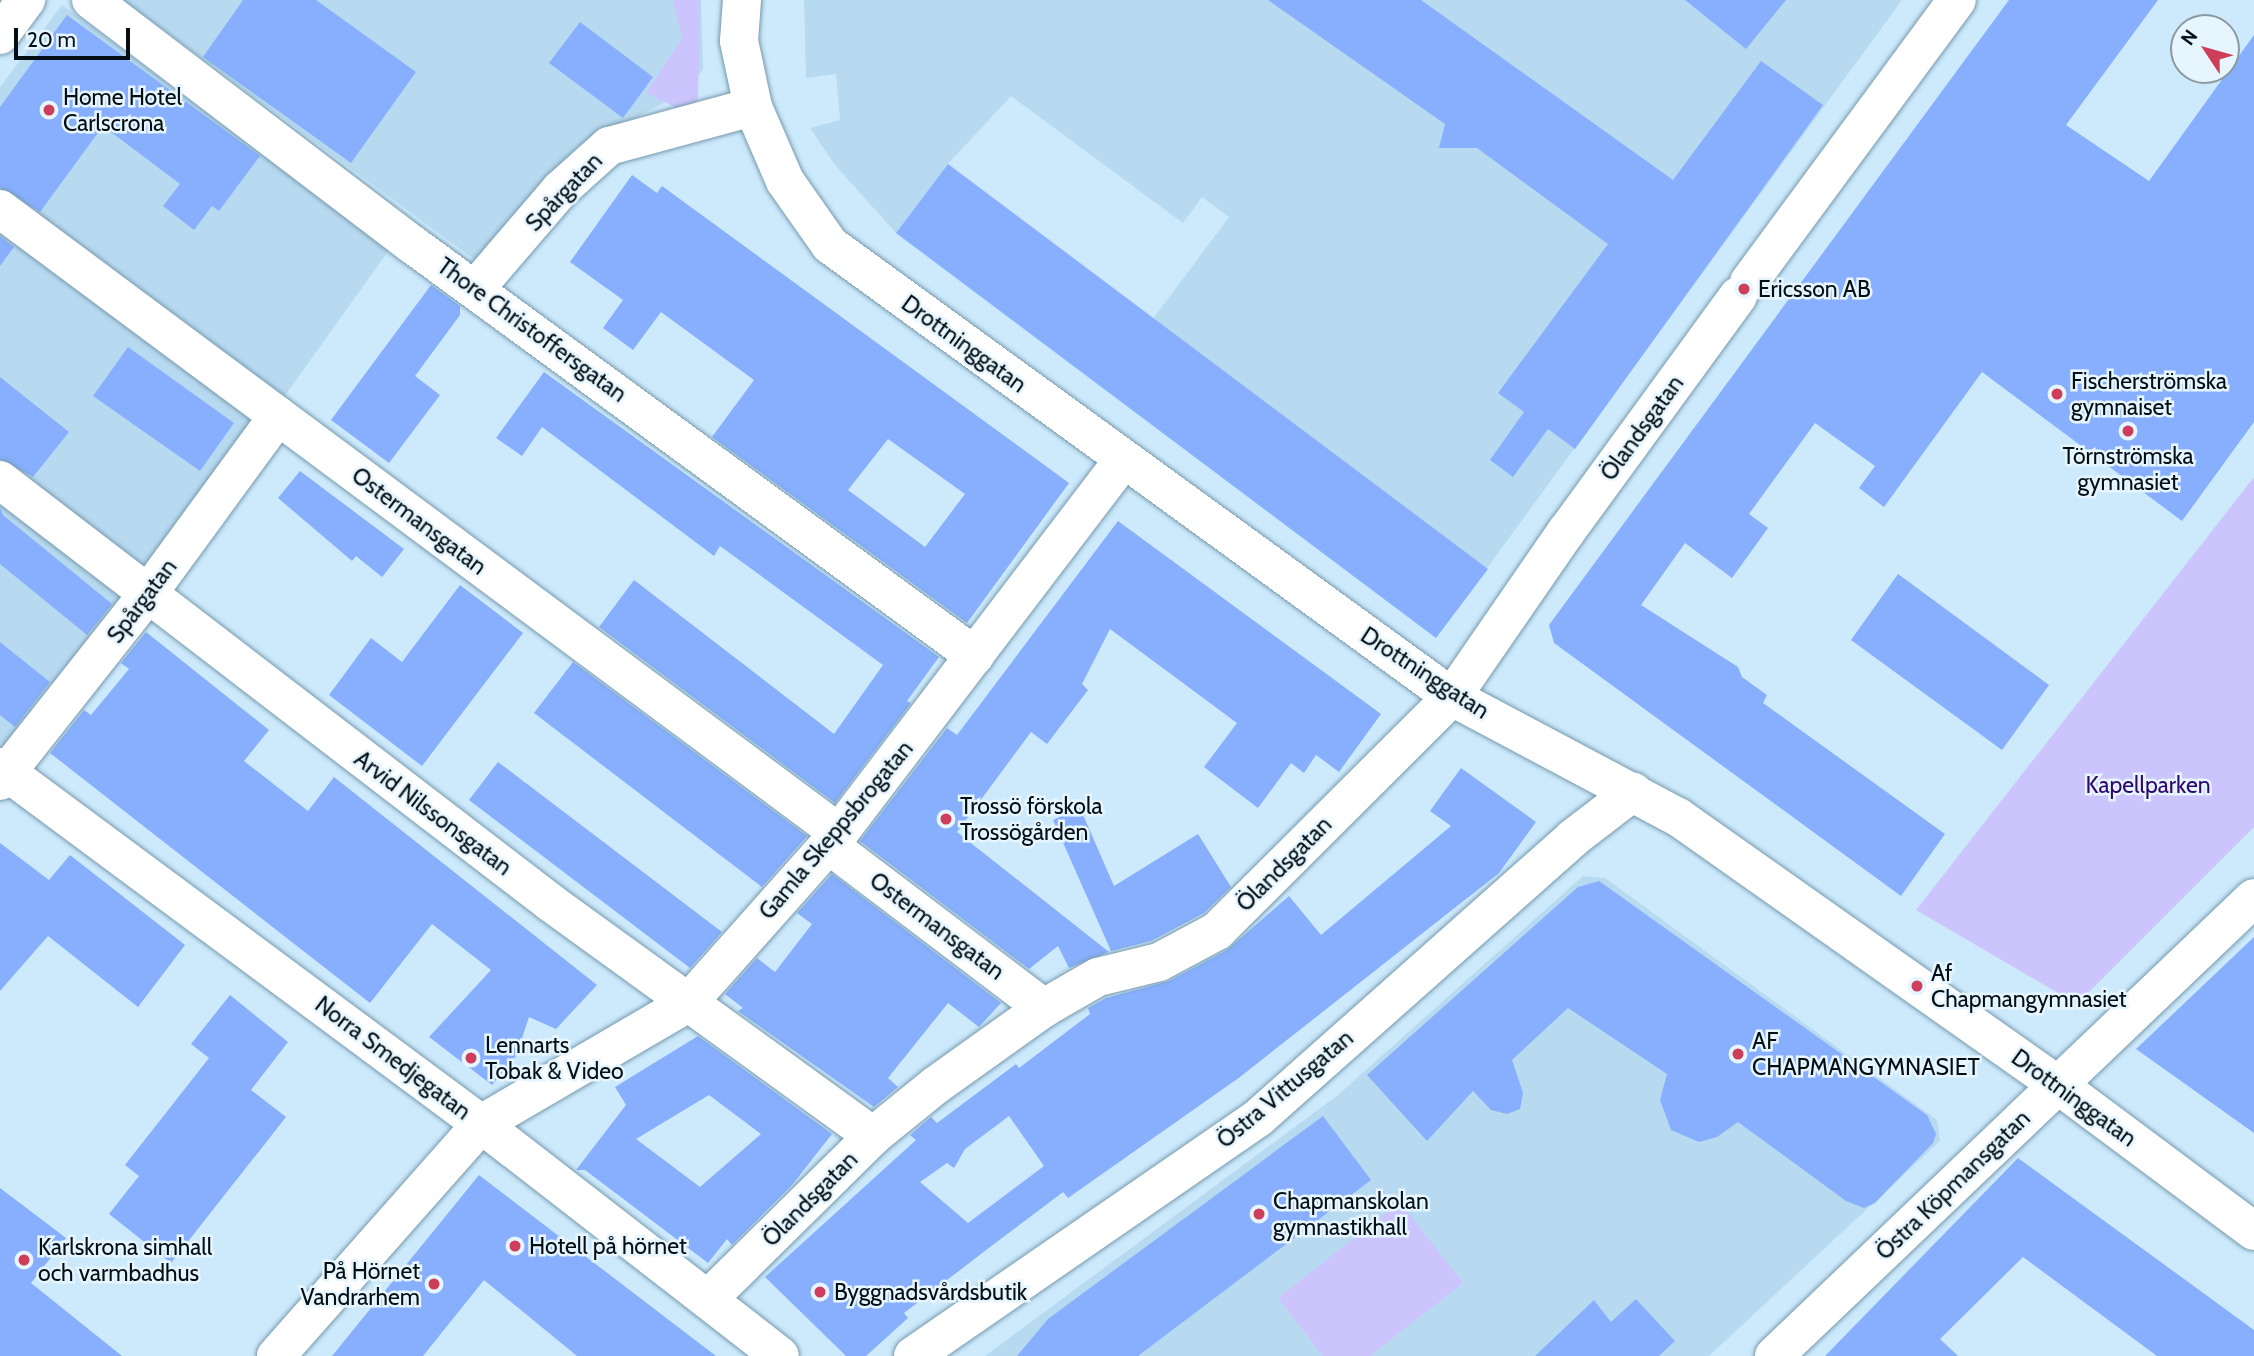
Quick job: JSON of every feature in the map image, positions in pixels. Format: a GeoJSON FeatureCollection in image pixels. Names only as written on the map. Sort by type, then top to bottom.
{"type":"FeatureCollection","features":[{"type":"Feature","properties":{"kind":"street"},"geometry":{"type":"LineString","coordinates":[[0,35],[26,0]]}},
{"type":"Feature","properties":{"kind":"street","name":"Thore Christoffersgatan"},"geometry":{"type":"LineString","coordinates":[[91,0],[975,656]]}},
{"type":"Feature","properties":{"kind":"street","name":"Drottninggatan"},"geometry":{"type":"LineString","coordinates":[[742,0],[739,41],[752,107],[786,181],[830,245],[1452,697],[1678,817],[2058,1086],[2254,1231]]}},
{"type":"Feature","properties":{"kind":"street","name":"Ölandsgatan"},"geometry":{"type":"LineString","coordinates":[[709,1298],[873,1136],[1044,1008],[1098,977],[1159,962],[1217,931],[1452,697],[1566,532],[1956,0]]}},
{"type":"Feature","properties":{"kind":"street","name":"Spårgatan"},"geometry":{"type":"LineString","coordinates":[[477,288],[560,190],[609,146],[752,107]]}},
{"type":"Feature","properties":{"kind":"street","name":"Ostermansgatan"},"geometry":{"type":"LineString","coordinates":[[0,209],[278,416],[834,839],[1044,1008]]}},
{"type":"Feature","properties":{"kind":"street","name":"Spårgatan"},"geometry":{"type":"LineString","coordinates":[[2,773],[147,595],[278,416]]}},
{"type":"Feature","properties":{"kind":"street","name":"Gamla Skeppsbrogatan"},"geometry":{"type":"LineString","coordinates":[[276,1356],[481,1124],[688,1003],[834,839],[1123,460]]}},
{"type":"Feature","properties":{"kind":"street","name":"Arvid Nilssonsgatan"},"geometry":{"type":"LineString","coordinates":[[0,480],[147,595],[688,1003],[873,1136]]}},
{"type":"Feature","properties":{"kind":"street","name":"Norra Smedjegatan"},"geometry":{"type":"LineString","coordinates":[[2,773],[481,1124],[709,1298],[780,1356]]}},
{"type":"Feature","properties":{"kind":"street","name":"Östra Vittusgatan"},"geometry":{"type":"LineString","coordinates":[[913,1356],[1258,1118],[1573,838],[1633,792]]}},
{"type":"Feature","properties":{"kind":"street","name":"Östra Köpmansgatan"},"geometry":{"type":"LineString","coordinates":[[1774,1356],[2254,898]]}},
{"type":"Feature","properties":{"kind":"shaded area"},"geometry":{"type":"Polygon","coordinates":[[[123,0],[701,0],[703,69],[689,90],[576,148],[479,263],[123,0]]]}},
{"type":"Feature","properties":{"kind":"shaded area"},"geometry":{"type":"Polygon","coordinates":[[[804,0],[1902,0],[1436,638],[1102,387],[1229,217],[1202,197],[1183,223],[1011,96],[948,164],[896,233],[834,164],[810,128],[840,120],[836,74],[806,78],[804,0]]]}},
{"type":"Feature","properties":{"kind":"shaded area"},"geometry":{"type":"Polygon","coordinates":[[[62,5],[389,250],[24,761],[0,743],[0,87],[62,5]]]}},
{"type":"Feature","properties":{"kind":"shaded area"},"geometry":{"type":"Polygon","coordinates":[[[1583,876],[1605,878],[1937,1120],[1940,1141],[1709,1356],[985,1356],[1338,1095],[1583,876]]]}},
{"type":"Feature","properties":{"kind":"green space"},"geometry":{"type":"Polygon","coordinates":[[[673,0],[700,0],[698,100],[689,114],[646,93],[682,38],[673,0]]]}},
{"type":"Feature","properties":{"kind":"green space","name":"Kapellparken"},"geometry":{"type":"Polygon","coordinates":[[[2254,477],[2254,827],[2077,1004],[1916,910],[2254,477]]]}},
{"type":"Feature","properties":{"kind":"green space"},"geometry":{"type":"Polygon","coordinates":[[[1400,1202],[1463,1283],[1370,1356],[1323,1356],[1278,1298],[1400,1202]]]}},
{"type":"Feature","properties":{"kind":"building"},"geometry":{"type":"Polygon","coordinates":[[[243,0],[316,0],[416,72],[351,163],[203,57],[243,0]]]}},
{"type":"Feature","properties":{"kind":"building"},"geometry":{"type":"Polygon","coordinates":[[[1268,0],[1421,0],[1673,180],[1761,61],[1823,105],[1575,449],[1548,429],[1513,477],[1490,460],[1524,412],[1498,393],[1608,244],[1477,148],[1439,148],[1445,124],[1268,0]]]}},
{"type":"Feature","properties":{"kind":"building"},"geometry":{"type":"Polygon","coordinates":[[[1685,0],[1786,0],[1746,49],[1685,0]]]}},
{"type":"Feature","properties":{"kind":"building"},"geometry":{"type":"Polygon","coordinates":[[[2009,0],[2158,0],[2066,125],[2149,181],[2219,84],[2240,84],[2240,54],[2254,35],[2254,422],[2182,521],[1982,372],[1884,507],[1859,488],[1875,466],[1815,423],[1749,514],[1768,528],[1732,578],[1685,543],[1641,605],[1738,667],[1742,677],[1767,695],[1763,703],[1945,834],[1901,896],[1554,643],[1549,625],[2009,0]]]}},
{"type":"Feature","properties":{"kind":"building"},"geometry":{"type":"Polygon","coordinates":[[[67,15],[260,156],[219,211],[212,206],[194,230],[163,206],[180,184],[103,126],[40,212],[0,188],[0,107],[67,15]]]}},
{"type":"Feature","properties":{"kind":"building"},"geometry":{"type":"Polygon","coordinates":[[[580,22],[653,77],[623,118],[549,63],[580,22]]]}},
{"type":"Feature","properties":{"kind":"building"},"geometry":{"type":"Polygon","coordinates":[[[948,164],[1488,569],[1436,638],[896,233],[948,164]]]}},
{"type":"Feature","properties":{"kind":"building"},"geometry":{"type":"Polygon","coordinates":[[[632,175],[657,193],[662,186],[1069,483],[967,623],[712,437],[754,380],[661,312],[633,350],[603,328],[623,300],[570,262],[632,175]],[[888,439],[848,490],[925,547],[965,494],[888,439]]]}},
{"type":"Feature","properties":{"kind":"building"},"geometry":{"type":"Polygon","coordinates":[[[0,236],[14,247],[0,266],[0,236]]]}},
{"type":"Feature","properties":{"kind":"building"},"geometry":{"type":"Polygon","coordinates":[[[431,285],[460,306],[460,315],[415,376],[440,395],[389,463],[331,420],[431,285]]]}},
{"type":"Feature","properties":{"kind":"building"},"geometry":{"type":"Polygon","coordinates":[[[128,347],[234,423],[200,471],[93,396],[128,347]]]}},
{"type":"Feature","properties":{"kind":"building"},"geometry":{"type":"Polygon","coordinates":[[[544,372],[939,657],[907,701],[911,703],[835,803],[599,627],[634,580],[834,734],[883,665],[720,546],[714,556],[542,427],[522,456],[496,438],[544,372]]]}},
{"type":"Feature","properties":{"kind":"building"},"geometry":{"type":"Polygon","coordinates":[[[0,377],[69,432],[33,477],[0,459],[0,377]]]}},
{"type":"Feature","properties":{"kind":"building"},"geometry":{"type":"Polygon","coordinates":[[[300,471],[404,549],[382,577],[356,556],[352,561],[278,498],[300,471]]]}},
{"type":"Feature","properties":{"kind":"building"},"geometry":{"type":"Polygon","coordinates":[[[0,508],[3,515],[112,604],[87,635],[0,564],[0,508]]]}},
{"type":"Feature","properties":{"kind":"building"},"geometry":{"type":"Polygon","coordinates":[[[1118,521],[1381,714],[1339,772],[1316,755],[1304,773],[1291,763],[1258,808],[1204,767],[1237,723],[1110,629],[1082,684],[1088,690],[1047,744],[1031,732],[957,832],[1109,952],[1069,968],[1058,946],[1029,969],[860,841],[947,728],[957,735],[1118,521]]]}},
{"type":"Feature","properties":{"kind":"building"},"geometry":{"type":"Polygon","coordinates":[[[1898,574],[2049,685],[2002,750],[1851,640],[1898,574]]]}},
{"type":"Feature","properties":{"kind":"building"},"geometry":{"type":"Polygon","coordinates":[[[460,585],[523,633],[422,766],[329,695],[371,638],[402,662],[460,585]]]}},
{"type":"Feature","properties":{"kind":"building"},"geometry":{"type":"Polygon","coordinates":[[[146,632],[269,730],[244,761],[308,811],[334,777],[597,985],[556,1029],[529,1017],[516,1056],[492,1085],[429,1037],[491,970],[432,924],[370,1003],[50,753],[84,710],[91,715],[129,669],[121,663],[146,632]]]}},
{"type":"Feature","properties":{"kind":"building"},"geometry":{"type":"Polygon","coordinates":[[[0,642],[50,682],[15,727],[0,715],[0,642]]]}},
{"type":"Feature","properties":{"kind":"building"},"geometry":{"type":"Polygon","coordinates":[[[573,662],[807,836],[762,887],[534,713],[573,662]]]}},
{"type":"Feature","properties":{"kind":"building"},"geometry":{"type":"Polygon","coordinates":[[[498,762],[722,932],[690,968],[469,800],[498,762]]]}},
{"type":"Feature","properties":{"kind":"building"},"geometry":{"type":"Polygon","coordinates":[[[1461,768],[1536,822],[1499,873],[1240,1077],[1068,1198],[1063,1192],[994,1244],[904,1313],[908,1318],[866,1356],[846,1356],[765,1277],[916,1140],[910,1135],[931,1117],[937,1123],[1016,1064],[1019,1068],[1090,1014],[1088,1008],[1106,998],[1169,981],[1227,950],[1289,896],[1321,935],[1451,826],[1430,811],[1461,768]],[[1009,1116],[965,1149],[954,1168],[947,1163],[920,1182],[968,1223],[1044,1166],[1009,1116]]]}},
{"type":"Feature","properties":{"kind":"building"},"geometry":{"type":"Polygon","coordinates":[[[1080,808],[1114,886],[1198,834],[1231,887],[1204,913],[1151,941],[1111,951],[1053,820],[1080,808]]]}},
{"type":"Feature","properties":{"kind":"building"},"geometry":{"type":"Polygon","coordinates":[[[0,843],[49,880],[70,855],[185,945],[138,1007],[48,936],[0,991],[0,843]]]}},
{"type":"Feature","properties":{"kind":"building"},"geometry":{"type":"Polygon","coordinates":[[[832,874],[1001,1003],[979,1027],[948,1003],[888,1078],[898,1087],[874,1107],[738,1011],[743,1008],[725,994],[757,958],[775,972],[812,924],[797,913],[832,874]]]}},
{"type":"Feature","properties":{"kind":"building","name":"AF CHAPMANGYMNASIET"},"geometry":{"type":"Polygon","coordinates":[[[1599,881],[1927,1115],[1936,1134],[1933,1143],[1875,1203],[1864,1208],[1846,1201],[1738,1122],[1717,1137],[1699,1142],[1671,1130],[1660,1100],[1667,1074],[1568,1008],[1512,1060],[1523,1093],[1520,1109],[1507,1114],[1491,1110],[1473,1091],[1427,1141],[1367,1075],[1578,887],[1599,881]]]}},
{"type":"Feature","properties":{"kind":"building"},"geometry":{"type":"Polygon","coordinates":[[[2254,937],[2254,1133],[2136,1049],[2254,937]]]}},
{"type":"Feature","properties":{"kind":"building"},"geometry":{"type":"Polygon","coordinates":[[[230,995],[288,1042],[251,1090],[286,1117],[171,1263],[109,1214],[139,1176],[125,1165],[209,1058],[191,1044],[230,995]]]}},
{"type":"Feature","properties":{"kind":"building"},"geometry":{"type":"Polygon","coordinates":[[[698,1036],[832,1134],[792,1185],[732,1245],[727,1239],[708,1263],[585,1170],[576,1170],[626,1105],[615,1087],[698,1036]],[[709,1095],[636,1139],[700,1187],[761,1134],[709,1095]]]}},
{"type":"Feature","properties":{"kind":"building","name":"Chapmanskolan gymnastikhall"},"geometry":{"type":"Polygon","coordinates":[[[1323,1116],[1371,1180],[1138,1356],[1017,1356],[1048,1319],[1323,1116]]]}},
{"type":"Feature","properties":{"kind":"building"},"geometry":{"type":"Polygon","coordinates":[[[2018,1158],[2254,1330],[2254,1356],[2157,1356],[2023,1257],[1940,1339],[1958,1356],[1825,1356],[2018,1158]]]}},
{"type":"Feature","properties":{"kind":"building"},"geometry":{"type":"Polygon","coordinates":[[[479,1175],[716,1356],[577,1356],[484,1280],[423,1356],[332,1356],[479,1175]]]}},
{"type":"Feature","properties":{"kind":"building","name":"Karlskrona simhall och varmbadhus"},"geometry":{"type":"Polygon","coordinates":[[[0,1188],[66,1238],[31,1283],[122,1356],[0,1356],[0,1188]]]}},
{"type":"Feature","properties":{"kind":"building"},"geometry":{"type":"Polygon","coordinates":[[[1636,1299],[1675,1341],[1659,1356],[1535,1356],[1594,1300],[1611,1322],[1636,1299]]]}},
{"type":"Feature","properties":{"kind":"place","name":"Home Hotel Carlscrona"},"geometry":{"type":"Point","coordinates":[49,110]}},
{"type":"Feature","properties":{"kind":"place","name":"Ericsson AB"},"geometry":{"type":"Point","coordinates":[1744,289]}},
{"type":"Feature","properties":{"kind":"place","name":"Fischerströmska gymnaiset"},"geometry":{"type":"Point","coordinates":[2057,394]}},
{"type":"Feature","properties":{"kind":"place","name":"Törnströmska gymnasiet"},"geometry":{"type":"Point","coordinates":[2128,431]}},
{"type":"Feature","properties":{"kind":"place","name":"Trossö förskola Trossögården"},"geometry":{"type":"Point","coordinates":[946,819]}},
{"type":"Feature","properties":{"kind":"place","name":"Af Chapmangymnasiet"},"geometry":{"type":"Point","coordinates":[1917,986]}},
{"type":"Feature","properties":{"kind":"place","name":"AF CHAPMANGYMNASIET"},"geometry":{"type":"Point","coordinates":[1738,1054]}},
{"type":"Feature","properties":{"kind":"place","name":"Lennarts Tobak & Video"},"geometry":{"type":"Point","coordinates":[471,1058]}},
{"type":"Feature","properties":{"kind":"place","name":"Chapmanskolan gymnastikhall"},"geometry":{"type":"Point","coordinates":[1259,1214]}},
{"type":"Feature","properties":{"kind":"place","name":"Hotell på hörnet"},"geometry":{"type":"Point","coordinates":[515,1246]}},
{"type":"Feature","properties":{"kind":"place","name":"Karlskrona simhall och varmbadhus"},"geometry":{"type":"Point","coordinates":[24,1260]}},
{"type":"Feature","properties":{"kind":"place","name":"På Hörnet Vandrarhem"},"geometry":{"type":"Point","coordinates":[434,1284]}},
{"type":"Feature","properties":{"kind":"place","name":"Byggnadsvårdsbutik"},"geometry":{"type":"Point","coordinates":[820,1292]}}]}
